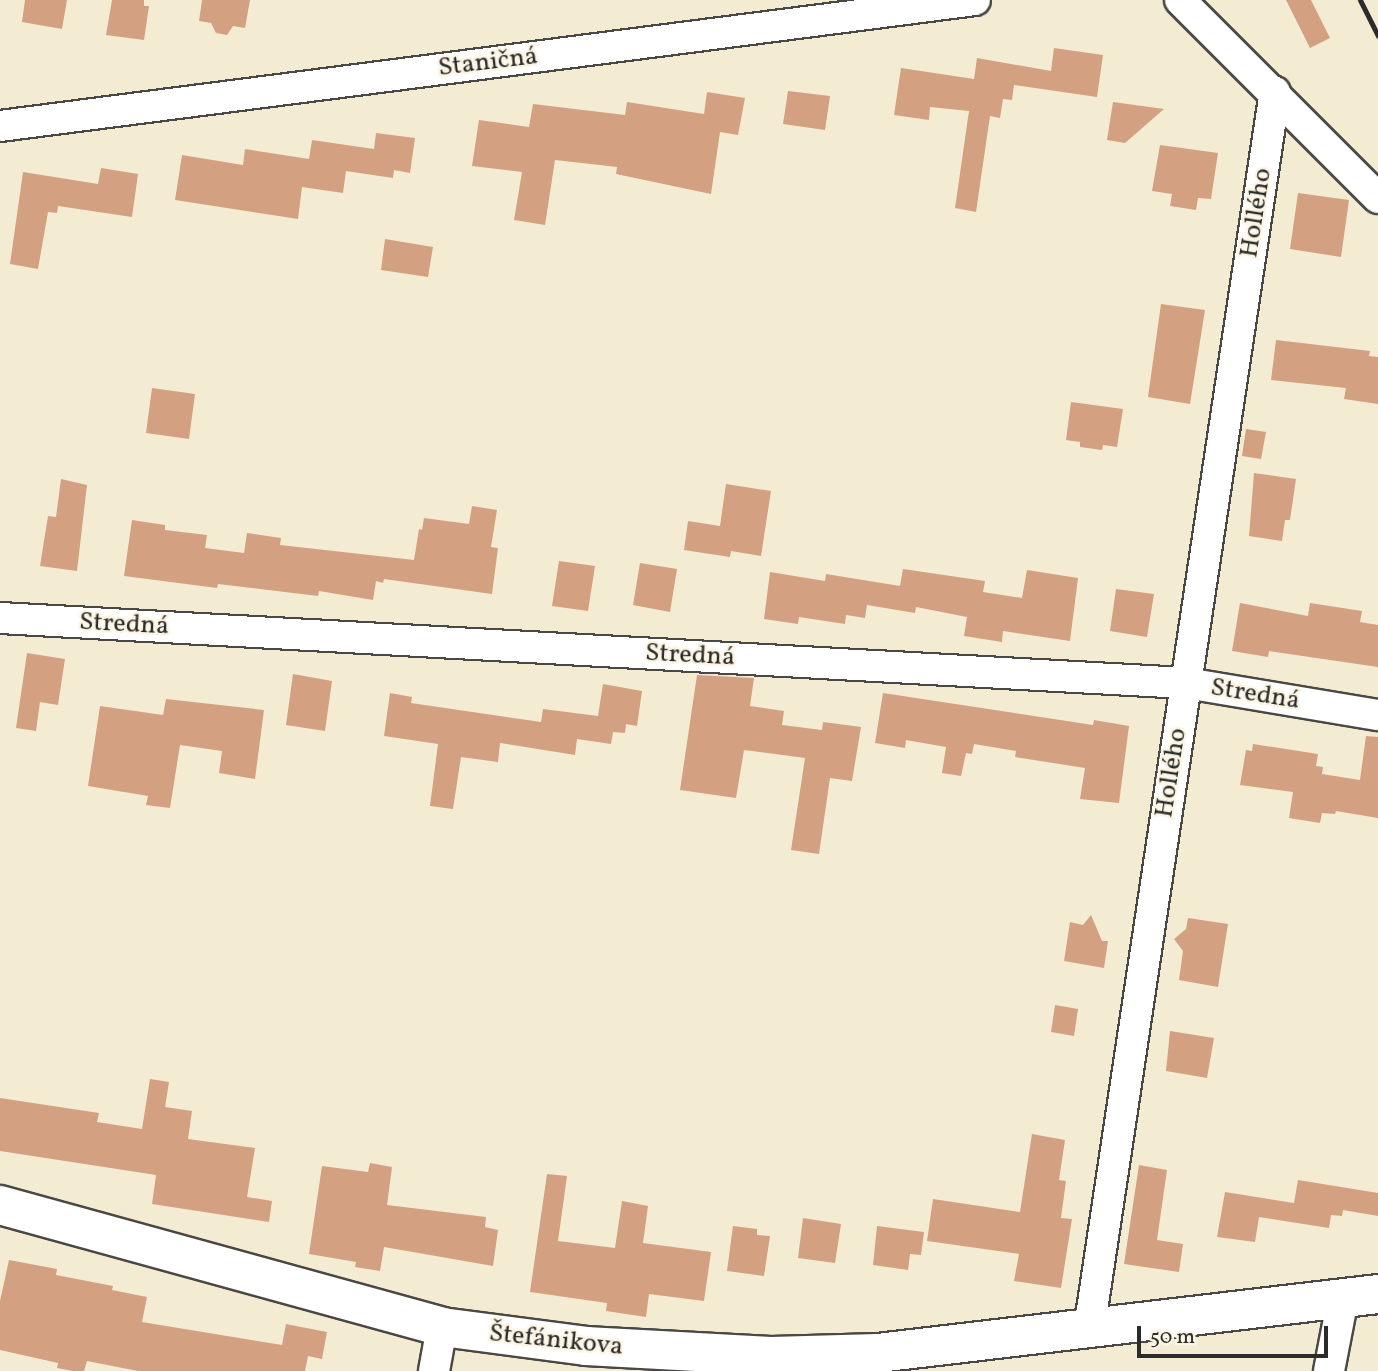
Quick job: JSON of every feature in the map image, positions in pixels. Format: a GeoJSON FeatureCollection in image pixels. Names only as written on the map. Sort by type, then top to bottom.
{"type":"FeatureCollection","features":[{"type":"Feature","properties":{"kind":"main road","name":"Štefánikova"},"geometry":{"type":"LineString","coordinates":[[0,1205],[442,1327],[586,1346],[771,1356],[878,1353],[1360,1296]]}},
{"type":"Feature","properties":{"kind":"street","name":"Staničná"},"geometry":{"type":"LineString","coordinates":[[0,125],[975,0]]}},
{"type":"Feature","properties":{"kind":"street"},"geometry":{"type":"LineString","coordinates":[[1180,0],[1275,92],[1378,198]]}},
{"type":"Feature","properties":{"kind":"street","name":"Hollého"},"geometry":{"type":"LineString","coordinates":[[1089,1330],[1275,92]]}},
{"type":"Feature","properties":{"kind":"street","name":"Stredná"},"geometry":{"type":"LineString","coordinates":[[0,618],[1186,683],[1378,715]]}},
{"type":"Feature","properties":{"kind":"street"},"geometry":{"type":"LineString","coordinates":[[1329,1371],[1360,1296]]}},
{"type":"Feature","properties":{"kind":"street"},"geometry":{"type":"LineString","coordinates":[[434,1371],[442,1327]]}},
{"type":"Feature","properties":{"kind":"building"},"geometry":{"type":"Polygon","coordinates":[[[25,0],[67,0],[62,29],[22,22],[25,0]]]}},
{"type":"Feature","properties":{"kind":"building"},"geometry":{"type":"Polygon","coordinates":[[[112,0],[144,0],[144,6],[149,6],[144,40],[106,35],[112,0]]]}},
{"type":"Feature","properties":{"kind":"building"},"geometry":{"type":"Polygon","coordinates":[[[202,0],[250,0],[245,28],[233,26],[227,35],[216,33],[211,23],[199,21],[202,0]]]}},
{"type":"Feature","properties":{"kind":"building"},"geometry":{"type":"Polygon","coordinates":[[[1286,0],[1311,0],[1330,38],[1310,48],[1286,0]]]}},
{"type":"Feature","properties":{"kind":"building"},"geometry":{"type":"Polygon","coordinates":[[[1054,48],[1103,55],[1097,97],[1014,85],[1012,100],[1003,99],[1000,118],[990,116],[976,212],[955,208],[969,111],[930,107],[929,120],[894,115],[901,68],[974,79],[977,58],[1051,71],[1054,48]]]}},
{"type":"Feature","properties":{"kind":"building"},"geometry":{"type":"Polygon","coordinates":[[[788,91],[830,96],[825,130],[783,124],[788,91]]]}},
{"type":"Feature","properties":{"kind":"building"},"geometry":{"type":"Polygon","coordinates":[[[707,92],[745,98],[738,135],[720,132],[711,194],[616,174],[617,167],[555,160],[545,225],[514,220],[522,172],[472,166],[479,120],[529,127],[533,104],[625,115],[627,102],[704,114],[707,92]]]}},
{"type":"Feature","properties":{"kind":"building"},"geometry":{"type":"Polygon","coordinates":[[[1113,102],[1164,109],[1125,143],[1107,140],[1113,102]]]}},
{"type":"Feature","properties":{"kind":"building"},"geometry":{"type":"Polygon","coordinates":[[[376,133],[415,138],[410,173],[394,170],[393,178],[346,171],[343,193],[302,187],[298,219],[175,200],[182,155],[243,165],[245,149],[309,159],[312,140],[374,149],[376,133]]]}},
{"type":"Feature","properties":{"kind":"building"},"geometry":{"type":"Polygon","coordinates":[[[1160,145],[1218,153],[1211,199],[1198,198],[1196,210],[1170,206],[1172,194],[1152,191],[1160,145]]]}},
{"type":"Feature","properties":{"kind":"building"},"geometry":{"type":"Polygon","coordinates":[[[101,168],[138,174],[132,217],[58,206],[57,213],[48,212],[38,269],[10,264],[23,172],[98,184],[101,168]]]}},
{"type":"Feature","properties":{"kind":"building"},"geometry":{"type":"Polygon","coordinates":[[[1298,193],[1349,200],[1341,257],[1290,249],[1298,193]]]}},
{"type":"Feature","properties":{"kind":"building"},"geometry":{"type":"Polygon","coordinates":[[[385,239],[433,247],[428,277],[381,270],[385,239]]]}},
{"type":"Feature","properties":{"kind":"building"},"geometry":{"type":"Polygon","coordinates":[[[1161,304],[1205,310],[1190,404],[1148,397],[1161,304]]]}},
{"type":"Feature","properties":{"kind":"building"},"geometry":{"type":"Polygon","coordinates":[[[1276,340],[1370,351],[1369,356],[1378,357],[1378,404],[1344,399],[1346,388],[1271,380],[1276,340]]]}},
{"type":"Feature","properties":{"kind":"building"},"geometry":{"type":"Polygon","coordinates":[[[152,388],[195,394],[189,439],[146,433],[152,388]]]}},
{"type":"Feature","properties":{"kind":"building"},"geometry":{"type":"Polygon","coordinates":[[[1071,402],[1123,409],[1117,447],[1103,445],[1102,450],[1080,447],[1080,442],[1066,440],[1071,402]]]}},
{"type":"Feature","properties":{"kind":"building"},"geometry":{"type":"Polygon","coordinates":[[[1246,429],[1266,432],[1261,459],[1242,456],[1246,429]]]}},
{"type":"Feature","properties":{"kind":"building"},"geometry":{"type":"Polygon","coordinates":[[[1254,473],[1296,479],[1290,520],[1285,520],[1282,541],[1249,536],[1254,473]]]}},
{"type":"Feature","properties":{"kind":"building"},"geometry":{"type":"Polygon","coordinates":[[[61,479],[87,485],[77,571],[40,566],[48,516],[56,517],[61,479]]]}},
{"type":"Feature","properties":{"kind":"building"},"geometry":{"type":"Polygon","coordinates":[[[726,484],[771,491],[761,556],[731,551],[730,557],[684,550],[688,521],[720,526],[726,484]]]}},
{"type":"Feature","properties":{"kind":"building"},"geometry":{"type":"Polygon","coordinates":[[[472,506],[497,510],[491,547],[498,548],[492,594],[384,579],[383,583],[376,581],[373,600],[319,591],[318,596],[218,584],[217,588],[124,576],[132,520],[165,525],[165,530],[207,535],[205,548],[244,553],[247,533],[281,538],[280,545],[414,560],[419,529],[422,530],[424,518],[469,524],[472,506]]]}},
{"type":"Feature","properties":{"kind":"building"},"geometry":{"type":"Polygon","coordinates":[[[559,561],[595,566],[588,611],[552,606],[559,561]]]}},
{"type":"Feature","properties":{"kind":"building"},"geometry":{"type":"Polygon","coordinates":[[[640,563],[677,569],[670,612],[633,605],[640,563]]]}},
{"type":"Feature","properties":{"kind":"building"},"geometry":{"type":"Polygon","coordinates":[[[903,569],[985,581],[983,592],[1022,598],[1027,570],[1078,578],[1070,641],[1003,631],[1002,642],[964,636],[967,617],[916,607],[915,613],[867,605],[865,618],[846,615],[845,624],[799,617],[798,624],[764,619],[770,572],[825,581],[826,574],[900,586],[903,569]]]}},
{"type":"Feature","properties":{"kind":"building"},"geometry":{"type":"Polygon","coordinates":[[[1116,589],[1154,594],[1147,637],[1110,631],[1116,589]]]}},
{"type":"Feature","properties":{"kind":"building"},"geometry":{"type":"Polygon","coordinates":[[[1240,603],[1308,616],[1310,603],[1362,611],[1360,622],[1378,625],[1378,667],[1269,651],[1268,657],[1232,651],[1240,603]]]}},
{"type":"Feature","properties":{"kind":"building"},"geometry":{"type":"Polygon","coordinates":[[[27,653],[65,659],[58,705],[40,702],[36,731],[16,728],[27,653]]]}},
{"type":"Feature","properties":{"kind":"building"},"geometry":{"type":"Polygon","coordinates":[[[293,674],[332,681],[325,731],[286,725],[293,674]]]}},
{"type":"Feature","properties":{"kind":"building"},"geometry":{"type":"Polygon","coordinates":[[[697,675],[754,678],[750,706],[784,711],[782,725],[822,730],[823,722],[861,727],[852,781],[830,778],[819,854],[791,850],[805,758],[744,750],[736,798],[680,790],[697,675]]]}},
{"type":"Feature","properties":{"kind":"building"},"geometry":{"type":"Polygon","coordinates":[[[603,684],[642,691],[637,726],[626,724],[625,733],[613,732],[611,744],[577,739],[575,755],[500,743],[498,762],[461,757],[453,809],[430,806],[438,744],[384,736],[390,693],[412,697],[411,703],[541,722],[543,709],[598,716],[603,684]]]}},
{"type":"Feature","properties":{"kind":"building"},"geometry":{"type":"Polygon","coordinates":[[[883,693],[1093,725],[1094,720],[1129,726],[1119,803],[1080,799],[1085,768],[1015,757],[1016,751],[974,744],[972,754],[966,753],[961,776],[942,773],[946,747],[906,740],[905,748],[875,743],[883,693]]]}},
{"type":"Feature","properties":{"kind":"building"},"geometry":{"type":"Polygon","coordinates":[[[166,699],[264,710],[255,779],[219,773],[222,751],[180,745],[170,808],[146,805],[148,796],[88,786],[100,706],[163,715],[166,699]]]}},
{"type":"Feature","properties":{"kind":"building"},"geometry":{"type":"Polygon","coordinates":[[[1366,736],[1378,737],[1378,818],[1336,811],[1335,814],[1322,813],[1320,823],[1289,818],[1293,792],[1240,785],[1246,750],[1252,751],[1253,744],[1318,754],[1316,766],[1323,767],[1322,774],[1360,780],[1366,736]]]}},
{"type":"Feature","properties":{"kind":"building"},"geometry":{"type":"Polygon","coordinates":[[[1091,915],[1102,941],[1108,941],[1104,968],[1064,961],[1070,922],[1083,925],[1091,915]]]}},
{"type":"Feature","properties":{"kind":"building"},"geometry":{"type":"Polygon","coordinates":[[[1188,918],[1228,924],[1218,987],[1179,980],[1183,951],[1174,939],[1186,929],[1188,918]]]}},
{"type":"Feature","properties":{"kind":"building"},"geometry":{"type":"Polygon","coordinates":[[[1055,1005],[1078,1009],[1074,1036],[1051,1032],[1055,1005]]]}},
{"type":"Feature","properties":{"kind":"building"},"geometry":{"type":"Polygon","coordinates":[[[1170,1031],[1214,1038],[1207,1078],[1166,1071],[1170,1031]]]}},
{"type":"Feature","properties":{"kind":"building"},"geometry":{"type":"Polygon","coordinates":[[[150,1079],[169,1082],[165,1107],[192,1111],[188,1139],[255,1148],[247,1197],[272,1201],[269,1222],[152,1204],[156,1175],[0,1151],[0,1098],[99,1113],[97,1122],[142,1129],[150,1079]]]}},
{"type":"Feature","properties":{"kind":"building"},"geometry":{"type":"Polygon","coordinates":[[[1032,1134],[1065,1140],[1059,1180],[1066,1181],[1061,1218],[1072,1219],[1061,1288],[1014,1281],[1019,1254],[927,1241],[933,1199],[1020,1212],[1032,1134]]]}},
{"type":"Feature","properties":{"kind":"building"},"geometry":{"type":"Polygon","coordinates":[[[370,1163],[392,1167],[387,1205],[486,1217],[485,1227],[498,1230],[493,1266],[384,1247],[380,1271],[355,1267],[356,1262],[309,1254],[322,1166],[368,1172],[370,1163]]]}},
{"type":"Feature","properties":{"kind":"building"},"geometry":{"type":"Polygon","coordinates":[[[1139,1165],[1167,1170],[1157,1240],[1183,1244],[1179,1272],[1124,1264],[1139,1165]]]}},
{"type":"Feature","properties":{"kind":"building"},"geometry":{"type":"Polygon","coordinates":[[[547,1174],[567,1176],[558,1241],[615,1248],[622,1201],[648,1206],[643,1243],[711,1252],[704,1301],[649,1294],[646,1317],[606,1311],[607,1303],[530,1292],[547,1174]]]}},
{"type":"Feature","properties":{"kind":"building"},"geometry":{"type":"Polygon","coordinates":[[[1298,1180],[1378,1193],[1378,1216],[1343,1210],[1342,1216],[1331,1215],[1329,1228],[1259,1217],[1255,1242],[1217,1237],[1225,1192],[1294,1203],[1298,1180]]]}},
{"type":"Feature","properties":{"kind":"building"},"geometry":{"type":"Polygon","coordinates":[[[803,1218],[841,1224],[835,1263],[798,1258],[803,1218]]]}},
{"type":"Feature","properties":{"kind":"building"},"geometry":{"type":"Polygon","coordinates":[[[733,1226],[757,1229],[757,1235],[770,1236],[764,1276],[727,1271],[733,1226]]]}},
{"type":"Feature","properties":{"kind":"building"},"geometry":{"type":"Polygon","coordinates":[[[877,1226],[924,1232],[921,1255],[910,1254],[908,1270],[873,1265],[877,1226]]]}},
{"type":"Feature","properties":{"kind":"building"},"geometry":{"type":"Polygon","coordinates":[[[9,1260],[57,1269],[56,1275],[113,1286],[112,1290],[147,1297],[142,1322],[282,1345],[286,1324],[327,1332],[322,1359],[308,1356],[305,1371],[138,1371],[87,1361],[84,1371],[73,1371],[57,1368],[58,1363],[0,1350],[0,1301],[9,1260]]]}},
{"type":"Feature","properties":{"kind":"railway"},"geometry":{"type":"LineString","coordinates":[[1360,0],[1378,36]]}}]}
